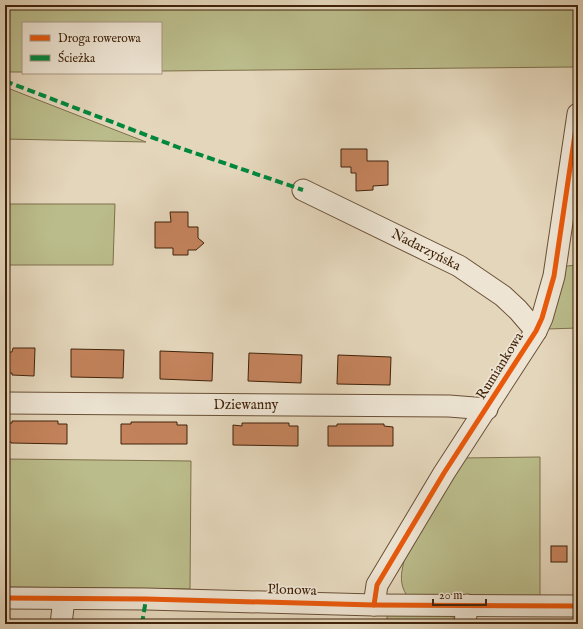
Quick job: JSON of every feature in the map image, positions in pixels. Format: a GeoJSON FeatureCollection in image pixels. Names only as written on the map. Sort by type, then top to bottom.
{"type":"FeatureCollection","features":[{"type":"Feature","properties":{"kind":"street","name":"Rumiankowa"},"geometry":{"type":"LineString","coordinates":[[374,604],[377,585],[444,473],[487,409],[536,331],[542,318],[554,276],[578,114]]}},
{"type":"Feature","properties":{"kind":"street","name":"Nadarzyńska"},"geometry":{"type":"LineString","coordinates":[[303,190],[459,266],[503,296],[518,310],[536,331]]}},
{"type":"Feature","properties":{"kind":"street","name":"Dziewanny"},"geometry":{"type":"LineString","coordinates":[[5,403],[449,406],[487,409]]}},
{"type":"Feature","properties":{"kind":"street","name":"Plonowa"},"geometry":{"type":"LineString","coordinates":[[5,598],[154,599],[374,604],[466,614],[578,606]]}},
{"type":"Feature","properties":{"kind":"street"},"geometry":{"type":"LineString","coordinates":[[61,624],[64,599]]}},
{"type":"Feature","properties":{"kind":"green space"},"geometry":{"type":"Polygon","coordinates":[[[5,5],[578,5],[578,41],[574,67],[162,71],[162,22],[22,22],[22,72],[5,71],[5,5]]]}},
{"type":"Feature","properties":{"kind":"green space"},"geometry":{"type":"Polygon","coordinates":[[[5,87],[146,142],[5,139],[5,87]]]}},
{"type":"Feature","properties":{"kind":"green space"},"geometry":{"type":"Polygon","coordinates":[[[5,204],[115,204],[113,265],[5,265],[5,204]]]}},
{"type":"Feature","properties":{"kind":"green space"},"geometry":{"type":"Polygon","coordinates":[[[578,265],[578,328],[547,329],[560,268],[578,265]]]}},
{"type":"Feature","properties":{"kind":"green space"},"geometry":{"type":"Polygon","coordinates":[[[540,457],[540,597],[407,596],[404,591],[401,578],[404,561],[461,458],[540,457]]]}},
{"type":"Feature","properties":{"kind":"green space"},"geometry":{"type":"Polygon","coordinates":[[[5,459],[191,461],[190,589],[5,587],[5,459]]]}},
{"type":"Feature","properties":{"kind":"green space"},"geometry":{"type":"Polygon","coordinates":[[[388,612],[449,613],[459,624],[386,624],[388,612]]]}},
{"type":"Feature","properties":{"kind":"building"},"geometry":{"type":"Polygon","coordinates":[[[341,149],[367,149],[367,161],[388,161],[388,185],[373,186],[373,190],[356,191],[356,173],[351,173],[351,167],[341,167],[341,149]]]}},
{"type":"Feature","properties":{"kind":"building"},"geometry":{"type":"Polygon","coordinates":[[[170,212],[188,212],[188,227],[198,227],[198,238],[204,243],[196,250],[188,250],[188,255],[173,255],[173,248],[155,248],[155,222],[171,222],[170,212]]]}},
{"type":"Feature","properties":{"kind":"building"},"geometry":{"type":"Polygon","coordinates":[[[13,348],[35,348],[34,376],[12,375],[12,373],[5,373],[5,352],[12,352],[13,348]]]}},
{"type":"Feature","properties":{"kind":"building"},"geometry":{"type":"Polygon","coordinates":[[[71,349],[124,350],[123,378],[71,377],[71,349]]]}},
{"type":"Feature","properties":{"kind":"building"},"geometry":{"type":"Polygon","coordinates":[[[160,351],[213,353],[212,381],[160,379],[160,351]]]}},
{"type":"Feature","properties":{"kind":"building"},"geometry":{"type":"Polygon","coordinates":[[[249,353],[302,355],[301,383],[248,381],[249,353]]]}},
{"type":"Feature","properties":{"kind":"building"},"geometry":{"type":"Polygon","coordinates":[[[338,355],[391,357],[390,385],[337,384],[338,355]]]}},
{"type":"Feature","properties":{"kind":"building"},"geometry":{"type":"Polygon","coordinates":[[[12,421],[58,421],[58,424],[67,424],[67,444],[5,442],[5,423],[12,423],[12,421]]]}},
{"type":"Feature","properties":{"kind":"building"},"geometry":{"type":"Polygon","coordinates":[[[131,422],[177,422],[177,425],[187,425],[187,444],[121,444],[121,424],[131,424],[131,422]]]}},
{"type":"Feature","properties":{"kind":"building"},"geometry":{"type":"Polygon","coordinates":[[[242,423],[289,423],[289,426],[298,426],[298,446],[233,445],[233,425],[242,426],[242,423]]]}},
{"type":"Feature","properties":{"kind":"building"},"geometry":{"type":"Polygon","coordinates":[[[337,424],[384,424],[384,426],[393,427],[393,446],[328,446],[328,426],[337,426],[337,424]]]}},
{"type":"Feature","properties":{"kind":"building"},"geometry":{"type":"Polygon","coordinates":[[[551,546],[567,546],[567,562],[551,562],[551,546]]]}},
{"type":"Feature","properties":{"kind":"marked path"},"geometry":{"type":"LineString","coordinates":[[5,81],[180,148],[303,190]]}},
{"type":"Feature","properties":{"kind":"marked path"},"geometry":{"type":"LineString","coordinates":[[142,624],[146,599]]}},
{"type":"Feature","properties":{"kind":"cycle path"},"geometry":{"type":"LineString","coordinates":[[374,605],[377,585],[444,473],[536,331],[542,318],[554,276],[578,114]]}},
{"type":"Feature","properties":{"kind":"cycle path"},"geometry":{"type":"LineString","coordinates":[[5,598],[146,599],[374,605],[578,606]]}}]}
